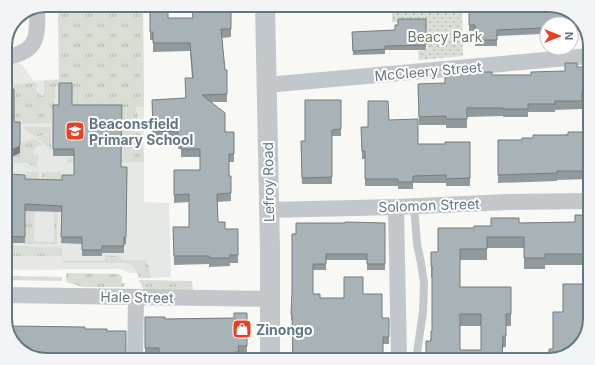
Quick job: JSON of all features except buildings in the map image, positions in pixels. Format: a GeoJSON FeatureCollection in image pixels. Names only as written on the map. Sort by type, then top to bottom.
{"type":"FeatureCollection","features":[{"type":"Feature","properties":{"kind":"street","name":"Lefroy Road"},"geometry":{"type":"LineString","coordinates":[[264,12],[270,353]]}},
{"type":"Feature","properties":{"kind":"street"},"geometry":{"type":"LineString","coordinates":[[12,56],[25,51],[34,41],[38,29],[37,13]]}},
{"type":"Feature","properties":{"kind":"street","name":"McCleery Street"},"geometry":{"type":"LineString","coordinates":[[266,85],[583,57]]}},
{"type":"Feature","properties":{"kind":"street","name":"Solomon Street"},"geometry":{"type":"LineString","coordinates":[[268,210],[396,207],[508,202],[583,201]]}},
{"type":"Feature","properties":{"kind":"street"},"geometry":{"type":"LineString","coordinates":[[396,207],[399,353]]}},
{"type":"Feature","properties":{"kind":"street","name":"Hale Street"},"geometry":{"type":"LineString","coordinates":[[12,295],[270,299]]}},
{"type":"Feature","properties":{"kind":"street"},"geometry":{"type":"LineString","coordinates":[[135,353],[136,297]]}},
{"type":"Feature","properties":{"kind":"lane"},"geometry":{"type":"LineString","coordinates":[[414,206],[417,244],[424,283],[423,312],[417,353]]}},
{"type":"Feature","properties":{"kind":"shaded area","name":"Beaconsfield Primary School"},"geometry":{"type":"Polygon","coordinates":[[[58,12],[143,12],[144,202],[169,203],[171,277],[154,278],[142,273],[130,273],[120,269],[12,270],[12,64],[19,63],[23,66],[34,81],[59,79],[58,12]]]}},
{"type":"Feature","properties":{"kind":"green space"},"geometry":{"type":"Polygon","coordinates":[[[58,12],[143,12],[144,107],[136,107],[144,162],[67,163],[67,158],[123,159],[123,107],[59,108],[59,86],[55,87],[56,97],[54,100],[54,109],[52,110],[51,123],[12,124],[12,84],[37,83],[36,91],[42,96],[44,95],[44,81],[59,80],[58,12]]]}},
{"type":"Feature","properties":{"kind":"green space","name":"Beacy Park"},"geometry":{"type":"Polygon","coordinates":[[[392,12],[462,12],[463,56],[419,60],[418,51],[427,50],[426,23],[392,22],[392,12]]]}},
{"type":"Feature","properties":{"kind":"green space"},"geometry":{"type":"Polygon","coordinates":[[[22,127],[51,127],[51,133],[36,137],[22,127]]]}},
{"type":"Feature","properties":{"kind":"green space"},"geometry":{"type":"Polygon","coordinates":[[[51,134],[51,150],[37,138],[51,134]]]}},
{"type":"Feature","properties":{"kind":"green space"},"geometry":{"type":"Polygon","coordinates":[[[35,139],[44,145],[37,146],[34,150],[33,154],[38,155],[37,168],[28,163],[12,163],[12,150],[20,150],[20,143],[35,139]]]}},
{"type":"Feature","properties":{"kind":"green space"},"geometry":{"type":"Polygon","coordinates":[[[26,172],[38,172],[34,241],[54,242],[54,212],[41,186],[42,172],[61,172],[61,187],[58,187],[57,244],[25,244],[26,172]]]}},
{"type":"Feature","properties":{"kind":"green space"},"geometry":{"type":"Polygon","coordinates":[[[12,247],[62,248],[62,256],[12,256],[12,247]]]}},
{"type":"Feature","properties":{"kind":"green space"},"geometry":{"type":"Polygon","coordinates":[[[105,255],[122,257],[122,260],[147,260],[151,278],[139,278],[135,269],[126,263],[63,262],[63,260],[105,260],[105,255]]]}},
{"type":"Feature","properties":{"kind":"green space"},"geometry":{"type":"Polygon","coordinates":[[[67,273],[119,274],[122,277],[122,283],[125,283],[124,287],[83,287],[66,282],[67,273]]]}},
{"type":"Feature","properties":{"kind":"green space"},"geometry":{"type":"Polygon","coordinates":[[[12,276],[62,277],[62,281],[12,280],[12,276]]]}},
{"type":"Feature","properties":{"kind":"green space"},"geometry":{"type":"Polygon","coordinates":[[[139,280],[192,281],[193,290],[144,290],[139,280]]]}},
{"type":"Feature","properties":{"kind":"place","name":"Beaconsfield Primary School"},"geometry":{"type":"Point","coordinates":[75,131]}},
{"type":"Feature","properties":{"kind":"place","name":"Zinongo"},"geometry":{"type":"Point","coordinates":[242,329]}}]}
